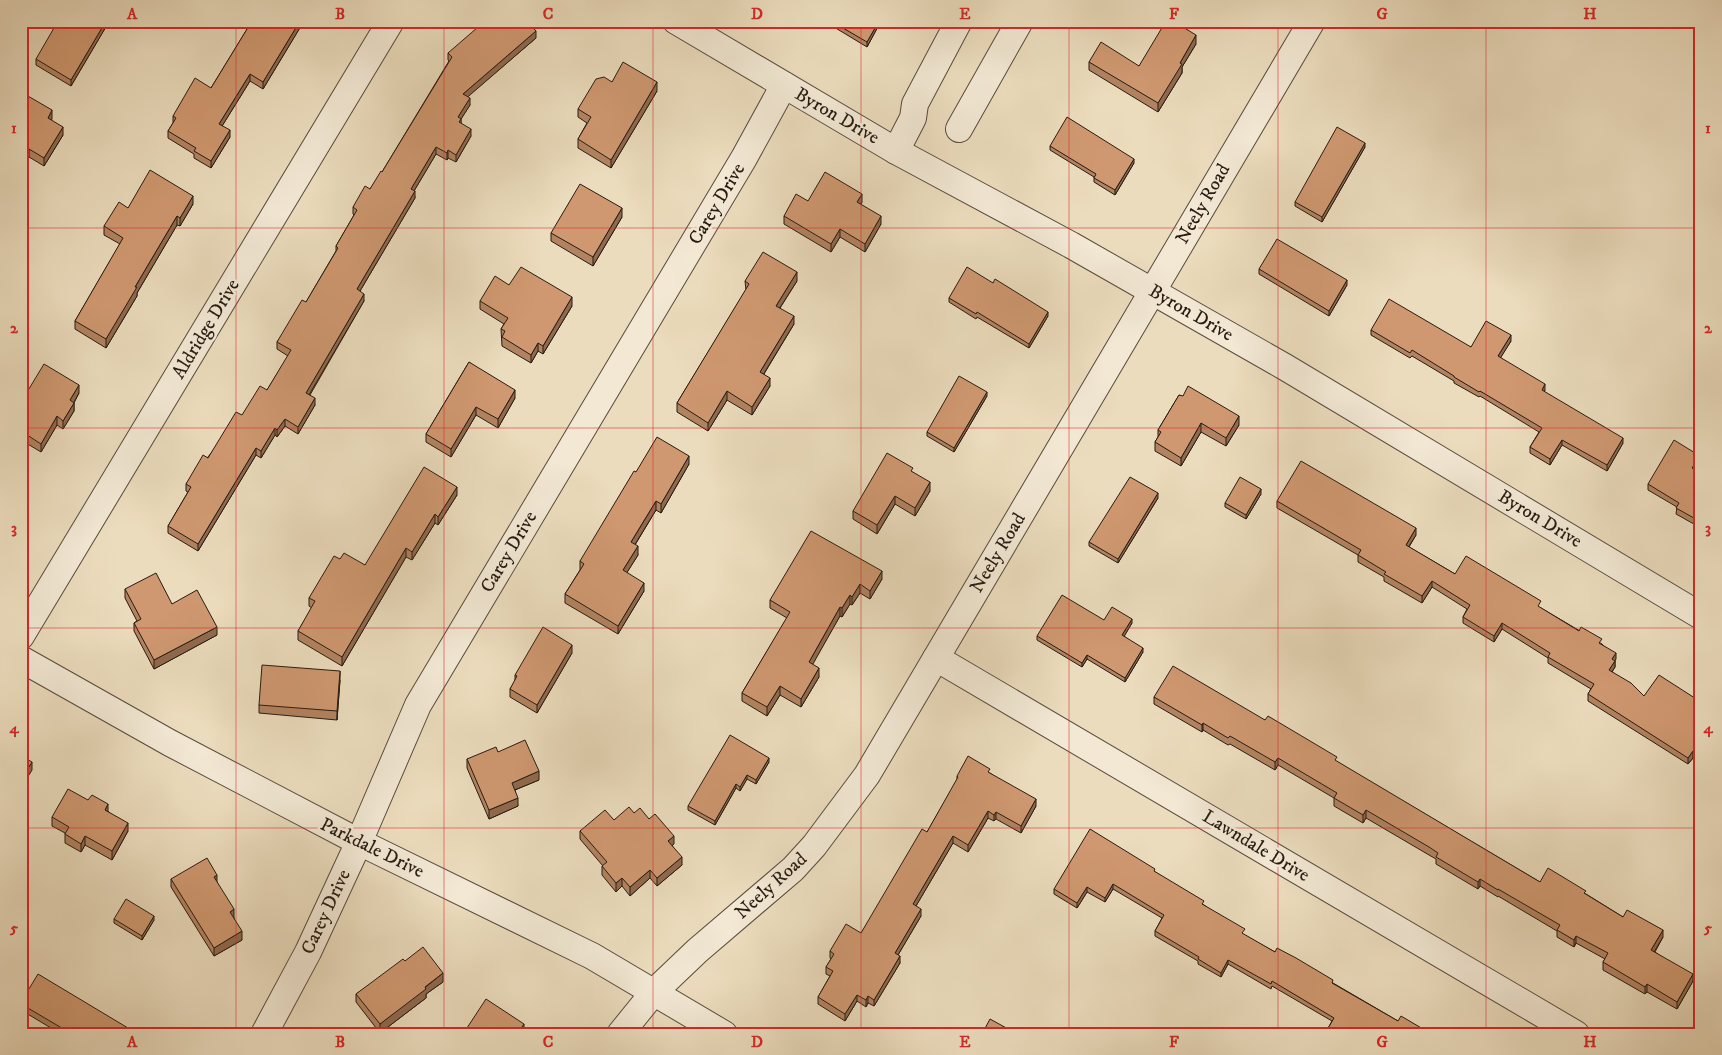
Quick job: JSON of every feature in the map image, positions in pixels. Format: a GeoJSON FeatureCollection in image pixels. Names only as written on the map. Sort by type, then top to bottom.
{"type":"FeatureCollection","features":[{"type":"Feature","properties":{"kind":"street","name":"Aldridge Drive"},"geometry":{"type":"LineString","coordinates":[[21,636],[391,21]]}},
{"type":"Feature","properties":{"kind":"street","name":"Byron Drive"},"geometry":{"type":"LineString","coordinates":[[676,21],[896,151],[1071,245],[1317,386],[1701,616]]}},
{"type":"Feature","properties":{"kind":"street"},"geometry":{"type":"LineString","coordinates":[[896,151],[913,118],[915,104],[959,21]]}},
{"type":"Feature","properties":{"kind":"street"},"geometry":{"type":"LineString","coordinates":[[959,129],[1020,21]]}},
{"type":"Feature","properties":{"kind":"street","name":"Neely Road"},"geometry":{"type":"LineString","coordinates":[[620,1034],[654,992],[697,951],[794,869],[814,846],[867,775],[1312,21]]}},
{"type":"Feature","properties":{"kind":"street","name":"Carey Drive"},"geometry":{"type":"LineString","coordinates":[[264,1034],[308,952],[359,842],[418,705],[744,158],[784,85]]}},
{"type":"Feature","properties":{"kind":"street","name":"Lawndale Drive"},"geometry":{"type":"LineString","coordinates":[[936,658],[1576,1034]]}},
{"type":"Feature","properties":{"kind":"street","name":"Parkdale Drive"},"geometry":{"type":"LineString","coordinates":[[21,659],[170,743],[359,842],[559,939],[724,1034]]}},
{"type":"Feature","properties":{"kind":"building"},"geometry":{"type":"Polygon","coordinates":[[[58,21],[106,21],[71,80],[36,59],[58,21]]]}},
{"type":"Feature","properties":{"kind":"building"},"geometry":{"type":"Polygon","coordinates":[[[252,21],[300,21],[263,82],[250,74],[219,124],[230,130],[211,161],[194,151],[196,148],[168,131],[176,118],[173,116],[195,78],[211,88],[252,21]]]}},
{"type":"Feature","properties":{"kind":"building"},"geometry":{"type":"Polygon","coordinates":[[[485,21],[527,21],[536,31],[463,94],[470,98],[458,117],[461,119],[459,122],[471,129],[456,155],[448,150],[447,153],[436,147],[411,189],[415,191],[357,289],[364,294],[306,393],[315,398],[298,427],[285,419],[277,430],[275,428],[261,451],[256,448],[198,544],[168,526],[191,487],[186,484],[203,455],[208,458],[236,412],[242,415],[260,386],[267,390],[291,350],[277,342],[302,300],[306,302],[338,248],[336,246],[357,210],[353,207],[365,186],[370,189],[382,172],[452,57],[448,53],[485,21]]]}},
{"type":"Feature","properties":{"kind":"building"},"geometry":{"type":"Polygon","coordinates":[[[831,21],[879,21],[867,42],[831,21]]]}},
{"type":"Feature","properties":{"kind":"building"},"geometry":{"type":"Polygon","coordinates":[[[1166,21],[1173,21],[1196,35],[1180,63],[1182,64],[1158,103],[1089,62],[1101,42],[1139,66],[1166,21]]]}},
{"type":"Feature","properties":{"kind":"building"},"geometry":{"type":"Polygon","coordinates":[[[623,62],[657,82],[611,160],[578,139],[591,117],[578,109],[596,79],[604,77],[612,82],[623,62]]]}},
{"type":"Feature","properties":{"kind":"building"},"geometry":{"type":"Polygon","coordinates":[[[21,92],[52,110],[48,118],[63,127],[44,158],[29,149],[21,162],[21,92]]]}},
{"type":"Feature","properties":{"kind":"building"},"geometry":{"type":"Polygon","coordinates":[[[1067,117],[1134,159],[1115,190],[1094,178],[1096,174],[1050,146],[1067,117]]]}},
{"type":"Feature","properties":{"kind":"building"},"geometry":{"type":"Polygon","coordinates":[[[1337,127],[1365,143],[1322,217],[1295,202],[1337,127]]]}},
{"type":"Feature","properties":{"kind":"building"},"geometry":{"type":"Polygon","coordinates":[[[150,170],[193,196],[180,218],[177,216],[106,339],[75,321],[123,238],[104,226],[119,202],[128,208],[150,170]]]}},
{"type":"Feature","properties":{"kind":"building"},"geometry":{"type":"Polygon","coordinates":[[[825,172],[862,194],[857,202],[881,216],[865,244],[840,229],[831,244],[784,216],[796,194],[808,201],[825,172]]]}},
{"type":"Feature","properties":{"kind":"building"},"geometry":{"type":"Polygon","coordinates":[[[580,184],[622,208],[593,257],[551,233],[580,184]]]}},
{"type":"Feature","properties":{"kind":"building"},"geometry":{"type":"Polygon","coordinates":[[[1277,239],[1347,280],[1329,311],[1259,269],[1277,239]]]}},
{"type":"Feature","properties":{"kind":"building"},"geometry":{"type":"Polygon","coordinates":[[[763,252],[797,272],[776,306],[794,316],[760,372],[770,378],[752,407],[727,391],[708,423],[677,403],[749,284],[745,281],[763,252]]]}},
{"type":"Feature","properties":{"kind":"building"},"geometry":{"type":"Polygon","coordinates":[[[521,267],[572,297],[543,346],[538,343],[531,355],[502,337],[505,331],[501,329],[508,318],[480,301],[495,276],[509,285],[521,267]]]}},
{"type":"Feature","properties":{"kind":"building"},"geometry":{"type":"Polygon","coordinates":[[[967,267],[993,283],[995,279],[1048,312],[1029,344],[977,312],[976,314],[949,298],[967,267]]]}},
{"type":"Feature","properties":{"kind":"building"},"geometry":{"type":"Polygon","coordinates":[[[1389,299],[1471,347],[1486,321],[1511,335],[1498,356],[1545,384],[1542,390],[1623,438],[1607,465],[1562,440],[1550,459],[1530,447],[1542,428],[1454,377],[1412,350],[1410,353],[1371,330],[1389,299]]]}},
{"type":"Feature","properties":{"kind":"building"},"geometry":{"type":"Polygon","coordinates":[[[469,362],[515,390],[498,419],[476,407],[451,449],[426,434],[469,362]]]}},
{"type":"Feature","properties":{"kind":"building"},"geometry":{"type":"Polygon","coordinates":[[[44,364],[79,385],[70,400],[74,403],[63,421],[57,416],[41,444],[21,431],[21,402],[44,364]]]}},
{"type":"Feature","properties":{"kind":"building"},"geometry":{"type":"Polygon","coordinates":[[[959,376],[987,392],[954,448],[927,432],[959,376]]]}},
{"type":"Feature","properties":{"kind":"building"},"geometry":{"type":"Polygon","coordinates":[[[1188,386],[1239,416],[1226,438],[1201,423],[1181,458],[1155,442],[1161,432],[1158,430],[1179,395],[1183,396],[1188,386]]]}},
{"type":"Feature","properties":{"kind":"building"},"geometry":{"type":"Polygon","coordinates":[[[657,437],[689,456],[661,504],[656,501],[631,542],[638,546],[623,570],[644,583],[618,626],[565,594],[584,564],[580,561],[634,471],[636,472],[657,437]]]}},
{"type":"Feature","properties":{"kind":"building"},"geometry":{"type":"Polygon","coordinates":[[[1674,440],[1700,456],[1692,468],[1701,473],[1701,522],[1676,508],[1679,503],[1648,484],[1674,440]]]}},
{"type":"Feature","properties":{"kind":"building"},"geometry":{"type":"Polygon","coordinates":[[[887,453],[913,468],[911,471],[930,482],[915,508],[895,496],[877,525],[853,511],[887,453]]]}},
{"type":"Feature","properties":{"kind":"building"},"geometry":{"type":"Polygon","coordinates":[[[1301,461],[1416,528],[1406,545],[1455,574],[1466,556],[1541,601],[1538,606],[1579,631],[1581,627],[1602,639],[1599,643],[1616,653],[1612,659],[1615,661],[1609,670],[1631,683],[1644,696],[1659,675],[1701,702],[1701,756],[1693,751],[1688,758],[1588,694],[1594,684],[1548,657],[1550,653],[1502,623],[1494,636],[1463,617],[1470,605],[1432,581],[1422,596],[1384,574],[1386,572],[1358,555],[1361,550],[1277,501],[1301,461]]]}},
{"type":"Feature","properties":{"kind":"building"},"geometry":{"type":"Polygon","coordinates":[[[424,467],[457,487],[438,517],[435,514],[412,552],[406,548],[342,657],[298,631],[315,601],[309,598],[334,556],[340,559],[344,553],[365,565],[424,467]]]}},
{"type":"Feature","properties":{"kind":"building"},"geometry":{"type":"Polygon","coordinates":[[[1130,477],[1158,493],[1118,559],[1089,542],[1130,477]]]}},
{"type":"Feature","properties":{"kind":"building"},"geometry":{"type":"Polygon","coordinates":[[[1240,477],[1261,489],[1246,515],[1225,503],[1240,477]]]}},
{"type":"Feature","properties":{"kind":"building"},"geometry":{"type":"Polygon","coordinates":[[[811,531],[882,571],[870,591],[860,584],[852,597],[850,595],[842,608],[840,607],[809,662],[819,668],[801,699],[780,686],[767,707],[742,693],[790,612],[770,600],[811,531]]]}},
{"type":"Feature","properties":{"kind":"building"},"geometry":{"type":"Polygon","coordinates":[[[156,573],[172,604],[197,590],[217,627],[154,660],[134,623],[141,619],[125,589],[156,573]]]}},
{"type":"Feature","properties":{"kind":"building"},"geometry":{"type":"Polygon","coordinates":[[[1062,595],[1104,620],[1112,607],[1132,619],[1122,635],[1143,648],[1125,678],[1087,655],[1082,663],[1037,636],[1062,595]]]}},
{"type":"Feature","properties":{"kind":"building"},"geometry":{"type":"Polygon","coordinates":[[[543,627],[572,645],[537,705],[510,689],[517,676],[515,675],[543,627]]]}},
{"type":"Feature","properties":{"kind":"building"},"geometry":{"type":"Polygon","coordinates":[[[262,665],[340,671],[337,711],[259,705],[262,665]]]}},
{"type":"Feature","properties":{"kind":"building"},"geometry":{"type":"Polygon","coordinates":[[[1173,666],[1265,720],[1268,716],[1337,757],[1335,760],[1540,882],[1548,868],[1586,891],[1584,893],[1623,917],[1627,910],[1663,930],[1651,950],[1693,974],[1677,1002],[1647,984],[1645,987],[1603,962],[1608,953],[1576,936],[1574,940],[1557,930],[1560,925],[1480,879],[1478,882],[1436,857],[1438,853],[1429,847],[1366,810],[1363,815],[1334,798],[1337,793],[1278,758],[1275,762],[1230,736],[1228,738],[1203,723],[1202,725],[1154,697],[1173,666]]]}},
{"type":"Feature","properties":{"kind":"building"},"geometry":{"type":"Polygon","coordinates":[[[730,735],[769,758],[756,780],[747,775],[740,787],[736,784],[715,821],[688,806],[730,735]]]}},
{"type":"Feature","properties":{"kind":"building"},"geometry":{"type":"Polygon","coordinates":[[[525,740],[539,771],[512,783],[518,798],[489,810],[467,759],[496,747],[498,752],[525,740]]]}},
{"type":"Feature","properties":{"kind":"building"},"geometry":{"type":"Polygon","coordinates":[[[21,756],[32,762],[21,779],[21,756]]]}},
{"type":"Feature","properties":{"kind":"building"},"geometry":{"type":"Polygon","coordinates":[[[968,756],[990,769],[988,772],[1036,799],[1021,826],[996,812],[994,815],[988,811],[968,845],[953,836],[913,904],[921,909],[895,953],[900,956],[874,1000],[868,996],[866,1000],[857,995],[845,1014],[818,997],[833,971],[826,967],[834,954],[830,951],[846,924],[861,933],[922,829],[927,832],[968,756]]]}},
{"type":"Feature","properties":{"kind":"building"},"geometry":{"type":"Polygon","coordinates":[[[68,789],[88,800],[92,795],[108,804],[105,810],[128,823],[112,851],[85,836],[81,844],[65,834],[69,827],[52,817],[68,789]]]}},
{"type":"Feature","properties":{"kind":"building"},"geometry":{"type":"Polygon","coordinates":[[[629,807],[634,813],[640,808],[649,819],[655,814],[674,836],[668,841],[682,857],[657,878],[650,870],[630,887],[622,878],[616,883],[602,866],[607,862],[580,831],[605,810],[614,820],[629,807]]]}},
{"type":"Feature","properties":{"kind":"building"},"geometry":{"type":"Polygon","coordinates":[[[1090,829],[1204,901],[1202,904],[1245,929],[1242,933],[1275,952],[1277,948],[1296,958],[1333,980],[1332,983],[1398,1021],[1401,1016],[1423,1029],[1420,1034],[1334,1034],[1327,1030],[1334,1018],[1272,981],[1271,984],[1228,960],[1221,973],[1198,959],[1199,957],[1155,931],[1164,915],[1113,884],[1105,898],[1087,887],[1077,903],[1054,889],[1090,829]]]}},
{"type":"Feature","properties":{"kind":"building"},"geometry":{"type":"Polygon","coordinates":[[[207,858],[217,875],[214,877],[234,909],[230,912],[242,931],[214,948],[171,879],[207,858]]]}},
{"type":"Feature","properties":{"kind":"building"},"geometry":{"type":"Polygon","coordinates":[[[126,899],[154,916],[142,936],[114,919],[126,899]]]}},
{"type":"Feature","properties":{"kind":"building"},"geometry":{"type":"Polygon","coordinates":[[[423,947],[443,973],[425,987],[426,989],[380,1024],[356,994],[403,959],[405,961],[423,947]]]}},
{"type":"Feature","properties":{"kind":"building"},"geometry":{"type":"Polygon","coordinates":[[[38,974],[138,1034],[72,1034],[21,1004],[38,974]]]}},
{"type":"Feature","properties":{"kind":"building"},"geometry":{"type":"Polygon","coordinates":[[[486,999],[524,1024],[517,1034],[463,1034],[486,999]]]}},
{"type":"Feature","properties":{"kind":"building"},"geometry":{"type":"Polygon","coordinates":[[[990,1019],[1010,1030],[1007,1034],[982,1034],[990,1019]]]}}]}
